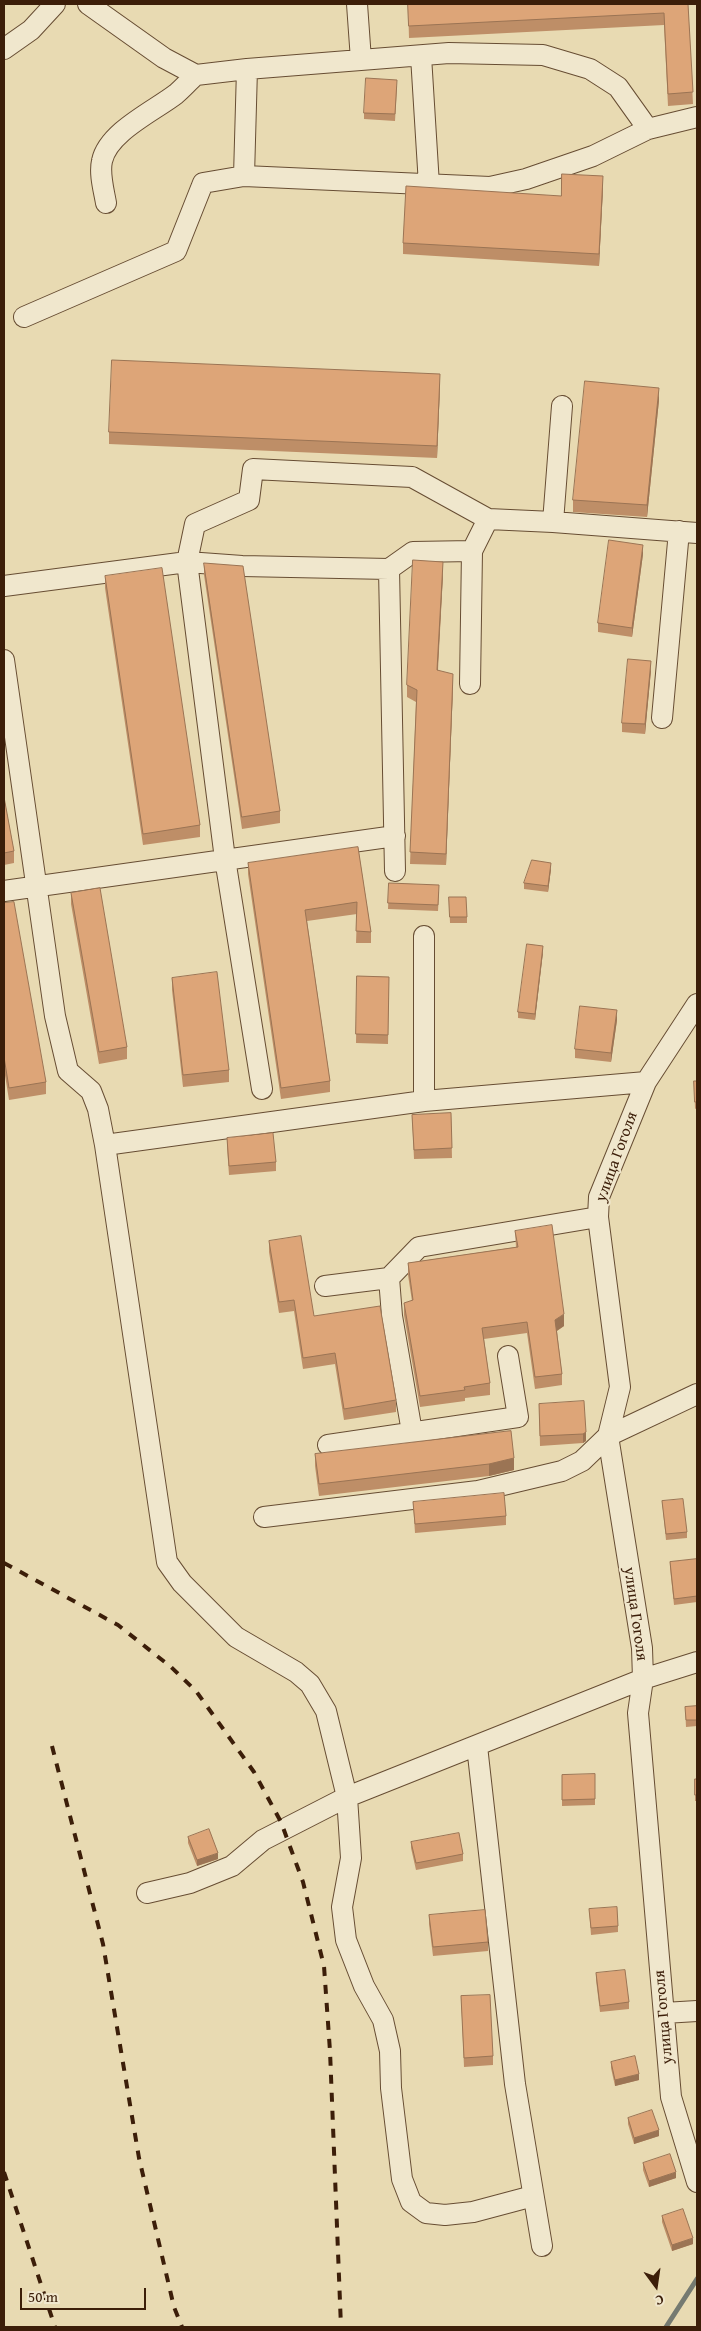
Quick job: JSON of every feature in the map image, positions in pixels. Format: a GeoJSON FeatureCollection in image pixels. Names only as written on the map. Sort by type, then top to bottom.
{"type":"FeatureCollection","features":[{"type":"Feature","properties":{"kind":"street"},"geometry":{"type":"LineString","coordinates":[[4,49],[31,30],[55,4]]}},
{"type":"Feature","properties":{"kind":"street"},"geometry":{"type":"LineString","coordinates":[[88,4],[164,58],[196,75],[247,69],[449,54],[543,56],[590,70],[618,87],[648,129]]}},
{"type":"Feature","properties":{"kind":"street"},"geometry":{"type":"LineString","coordinates":[[357,4],[361,60]]}},
{"type":"Feature","properties":{"kind":"street"},"geometry":{"type":"LineString","coordinates":[[421,56],[429,185]]}},
{"type":"Feature","properties":{"kind":"street"},"geometry":{"type":"LineString","coordinates":[[244,176],[247,69]]}},
{"type":"Feature","properties":{"kind":"street"},"geometry":{"type":"LineString","coordinates":[[106,203],[102,184],[102,162],[108,146],[196,75]]}},
{"type":"Feature","properties":{"kind":"street"},"geometry":{"type":"LineString","coordinates":[[24,317],[176,251],[203,183],[244,176],[490,187],[526,179],[593,156],[648,129],[697,118]]}},
{"type":"Feature","properties":{"kind":"street"},"geometry":{"type":"LineString","coordinates":[[553,522],[562,406]]}},
{"type":"Feature","properties":{"kind":"street"},"geometry":{"type":"LineString","coordinates":[[262,1089],[225,859],[187,562],[195,524],[249,500],[252,469],[412,477],[488,519],[688,532],[662,718]]}},
{"type":"Feature","properties":{"kind":"street"},"geometry":{"type":"LineString","coordinates":[[470,684],[472,551],[488,519]]}},
{"type":"Feature","properties":{"kind":"street"},"geometry":{"type":"LineString","coordinates":[[4,586],[187,562],[242,566],[389,569],[413,552],[472,551]]}},
{"type":"Feature","properties":{"kind":"street"},"geometry":{"type":"LineString","coordinates":[[389,569],[395,871]]}},
{"type":"Feature","properties":{"kind":"street"},"geometry":{"type":"LineString","coordinates":[[4,660],[55,1016],[68,1071],[91,1091],[98,1109],[105,1145],[167,1562],[182,1583],[236,1637],[296,1672],[310,1684],[326,1711],[347,1797],[351,1858],[342,1907],[346,1940],[364,1986],[383,2020],[390,2051],[391,2088],[402,2179],[411,2202],[426,2213],[445,2215],[473,2212],[533,2196]]}},
{"type":"Feature","properties":{"kind":"street"},"geometry":{"type":"LineString","coordinates":[[4,891],[395,836]]}},
{"type":"Feature","properties":{"kind":"street"},"geometry":{"type":"LineString","coordinates":[[424,936],[424,1101]]}},
{"type":"Feature","properties":{"kind":"street","name":"улица Гоголя"},"geometry":{"type":"LineString","coordinates":[[697,1004],[646,1082],[599,1197],[598,1217],[620,1387],[608,1436],[642,1648],[643,1679],[638,1713],[671,2097],[697,2182]]}},
{"type":"Feature","properties":{"kind":"street"},"geometry":{"type":"LineString","coordinates":[[105,1145],[424,1101],[646,1082]]}},
{"type":"Feature","properties":{"kind":"street"},"geometry":{"type":"LineString","coordinates":[[325,1286],[389,1278],[419,1247],[598,1217]]}},
{"type":"Feature","properties":{"kind":"street"},"geometry":{"type":"LineString","coordinates":[[389,1278],[392,1316],[412,1432]]}},
{"type":"Feature","properties":{"kind":"street"},"geometry":{"type":"LineString","coordinates":[[328,1445],[518,1417],[508,1356]]}},
{"type":"Feature","properties":{"kind":"street"},"geometry":{"type":"LineString","coordinates":[[264,1517],[478,1491],[562,1471],[582,1461],[608,1436],[697,1394]]}},
{"type":"Feature","properties":{"kind":"street"},"geometry":{"type":"LineString","coordinates":[[147,1893],[190,1884],[232,1866],[264,1840],[347,1797],[643,1679],[697,1662]]}},
{"type":"Feature","properties":{"kind":"street"},"geometry":{"type":"LineString","coordinates":[[478,1746],[515,2084],[542,2246]]}},
{"type":"Feature","properties":{"kind":"street"},"geometry":{"type":"LineString","coordinates":[[664,2013],[697,2011]]}},
{"type":"Feature","properties":{"kind":"building"},"geometry":{"type":"Polygon","coordinates":[[[408,4],[688,4],[693,92],[668,94],[664,13],[409,26],[408,4]]]}},
{"type":"Feature","properties":{"kind":"building"},"geometry":{"type":"Polygon","coordinates":[[[366,78],[397,80],[395,114],[364,113],[366,78]]]}},
{"type":"Feature","properties":{"kind":"building"},"geometry":{"type":"Polygon","coordinates":[[[562,174],[603,176],[599,254],[403,243],[406,186],[561,196],[562,174]]]}},
{"type":"Feature","properties":{"kind":"building"},"geometry":{"type":"Polygon","coordinates":[[[112,360],[440,374],[437,446],[109,432],[112,360]]]}},
{"type":"Feature","properties":{"kind":"building"},"geometry":{"type":"Polygon","coordinates":[[[585,381],[659,388],[647,505],[573,500],[585,381]]]}},
{"type":"Feature","properties":{"kind":"building"},"geometry":{"type":"Polygon","coordinates":[[[609,540],[643,545],[632,628],[598,623],[609,540]]]}},
{"type":"Feature","properties":{"kind":"building"},"geometry":{"type":"Polygon","coordinates":[[[413,560],[443,562],[437,670],[453,674],[446,854],[410,852],[417,690],[407,685],[413,560]]]}},
{"type":"Feature","properties":{"kind":"building"},"geometry":{"type":"Polygon","coordinates":[[[204,563],[243,566],[280,811],[242,817],[204,563]]]}},
{"type":"Feature","properties":{"kind":"building"},"geometry":{"type":"Polygon","coordinates":[[[162,568],[200,825],[143,834],[105,576],[162,568]]]}},
{"type":"Feature","properties":{"kind":"building"},"geometry":{"type":"Polygon","coordinates":[[[628,659],[651,661],[645,724],[622,723],[628,659]]]}},
{"type":"Feature","properties":{"kind":"building"},"geometry":{"type":"Polygon","coordinates":[[[4,797],[14,851],[4,853],[4,797]]]}},
{"type":"Feature","properties":{"kind":"building"},"geometry":{"type":"Polygon","coordinates":[[[358,847],[371,932],[356,931],[357,902],[305,910],[330,1081],[281,1088],[248,863],[358,847]]]}},
{"type":"Feature","properties":{"kind":"building"},"geometry":{"type":"Polygon","coordinates":[[[532,860],[551,863],[548,886],[524,883],[532,860]]]}},
{"type":"Feature","properties":{"kind":"building"},"geometry":{"type":"Polygon","coordinates":[[[389,883],[439,885],[438,905],[388,903],[389,883]]]}},
{"type":"Feature","properties":{"kind":"building"},"geometry":{"type":"Polygon","coordinates":[[[100,888],[127,1047],[99,1052],[71,893],[100,888]]]}},
{"type":"Feature","properties":{"kind":"building"},"geometry":{"type":"Polygon","coordinates":[[[449,897],[466,897],[467,917],[450,917],[449,897]]]}},
{"type":"Feature","properties":{"kind":"building"},"geometry":{"type":"Polygon","coordinates":[[[14,902],[46,1082],[9,1088],[4,1057],[4,903],[14,902]]]}},
{"type":"Feature","properties":{"kind":"building"},"geometry":{"type":"Polygon","coordinates":[[[527,944],[543,946],[535,1014],[518,1012],[527,944]]]}},
{"type":"Feature","properties":{"kind":"building"},"geometry":{"type":"Polygon","coordinates":[[[217,972],[229,1070],[183,1075],[172,978],[217,972]]]}},
{"type":"Feature","properties":{"kind":"building"},"geometry":{"type":"Polygon","coordinates":[[[357,976],[389,977],[388,1035],[356,1034],[357,976]]]}},
{"type":"Feature","properties":{"kind":"building"},"geometry":{"type":"Polygon","coordinates":[[[580,1006],[617,1010],[611,1053],[575,1049],[580,1006]]]}},
{"type":"Feature","properties":{"kind":"building"},"geometry":{"type":"Polygon","coordinates":[[[694,1081],[697,1081],[697,1102],[695,1102],[694,1081]]]}},
{"type":"Feature","properties":{"kind":"building"},"geometry":{"type":"Polygon","coordinates":[[[451,1113],[452,1148],[414,1150],[412,1115],[451,1113]]]}},
{"type":"Feature","properties":{"kind":"building"},"geometry":{"type":"Polygon","coordinates":[[[273,1133],[276,1162],[229,1166],[227,1138],[273,1133]]]}},
{"type":"Feature","properties":{"kind":"building"},"geometry":{"type":"Polygon","coordinates":[[[552,1225],[564,1314],[555,1320],[562,1374],[535,1377],[527,1322],[482,1328],[490,1383],[464,1387],[465,1390],[420,1396],[404,1303],[413,1300],[408,1263],[518,1247],[515,1231],[552,1225]]]}},
{"type":"Feature","properties":{"kind":"building"},"geometry":{"type":"Polygon","coordinates":[[[301,1236],[314,1316],[380,1306],[396,1400],[344,1409],[335,1353],[303,1358],[294,1300],[279,1302],[269,1241],[301,1236]]]}},
{"type":"Feature","properties":{"kind":"building"},"geometry":{"type":"Polygon","coordinates":[[[584,1401],[586,1432],[583,1434],[540,1436],[539,1404],[584,1401]]]}},
{"type":"Feature","properties":{"kind":"building"},"geometry":{"type":"Polygon","coordinates":[[[511,1431],[514,1458],[489,1464],[319,1484],[315,1454],[511,1431]]]}},
{"type":"Feature","properties":{"kind":"building"},"geometry":{"type":"Polygon","coordinates":[[[504,1493],[506,1516],[415,1524],[413,1502],[504,1493]]]}},
{"type":"Feature","properties":{"kind":"building"},"geometry":{"type":"Polygon","coordinates":[[[683,1499],[687,1532],[666,1534],[662,1501],[683,1499]]]}},
{"type":"Feature","properties":{"kind":"building"},"geometry":{"type":"Polygon","coordinates":[[[697,1559],[697,1596],[674,1599],[670,1562],[697,1559]]]}},
{"type":"Feature","properties":{"kind":"building"},"geometry":{"type":"Polygon","coordinates":[[[697,1706],[697,1720],[686,1720],[685,1707],[697,1706]]]}},
{"type":"Feature","properties":{"kind":"building"},"geometry":{"type":"Polygon","coordinates":[[[595,1774],[595,1799],[562,1800],[562,1775],[595,1774]]]}},
{"type":"Feature","properties":{"kind":"building"},"geometry":{"type":"Polygon","coordinates":[[[695,1779],[697,1779],[697,1795],[695,1795],[695,1779]]]}},
{"type":"Feature","properties":{"kind":"building"},"geometry":{"type":"Polygon","coordinates":[[[209,1829],[218,1853],[197,1860],[188,1837],[209,1829]]]}},
{"type":"Feature","properties":{"kind":"building"},"geometry":{"type":"Polygon","coordinates":[[[459,1833],[463,1854],[416,1863],[411,1842],[459,1833]]]}},
{"type":"Feature","properties":{"kind":"building"},"geometry":{"type":"Polygon","coordinates":[[[617,1907],[618,1926],[591,1928],[589,1909],[617,1907]]]}},
{"type":"Feature","properties":{"kind":"building"},"geometry":{"type":"Polygon","coordinates":[[[485,1910],[488,1942],[433,1947],[429,1915],[485,1910]]]}},
{"type":"Feature","properties":{"kind":"building"},"geometry":{"type":"Polygon","coordinates":[[[625,1970],[629,2002],[600,2006],[596,1973],[625,1970]]]}},
{"type":"Feature","properties":{"kind":"building"},"geometry":{"type":"Polygon","coordinates":[[[490,1995],[493,2056],[464,2058],[461,1996],[490,1995]]]}},
{"type":"Feature","properties":{"kind":"building"},"geometry":{"type":"Polygon","coordinates":[[[635,2056],[639,2074],[615,2080],[611,2062],[635,2056]]]}},
{"type":"Feature","properties":{"kind":"building"},"geometry":{"type":"Polygon","coordinates":[[[652,2110],[659,2130],[634,2138],[628,2118],[652,2110]]]}},
{"type":"Feature","properties":{"kind":"building"},"geometry":{"type":"Polygon","coordinates":[[[670,2154],[676,2172],[649,2181],[643,2163],[670,2154]]]}},
{"type":"Feature","properties":{"kind":"building"},"geometry":{"type":"Polygon","coordinates":[[[683,2209],[693,2238],[672,2245],[662,2216],[683,2209]]]}},
{"type":"Feature","properties":{"kind":"waterway"},"geometry":{"type":"LineString","coordinates":[[666,2327],[697,2279]]}},
{"type":"Feature","properties":{"kind":"railway"},"geometry":{"type":"LineString","coordinates":[[4,1563],[118,1625],[171,1667],[196,1691],[254,1772],[281,1822],[303,1882],[324,1966],[330,2051],[341,2327]]}},
{"type":"Feature","properties":{"kind":"railway"},"geometry":{"type":"LineString","coordinates":[[52,1746],[103,1944],[139,2158],[174,2307],[182,2327]]}},
{"type":"Feature","properties":{"kind":"railway"},"geometry":{"type":"LineString","coordinates":[[4,2172],[55,2327]]}}]}
